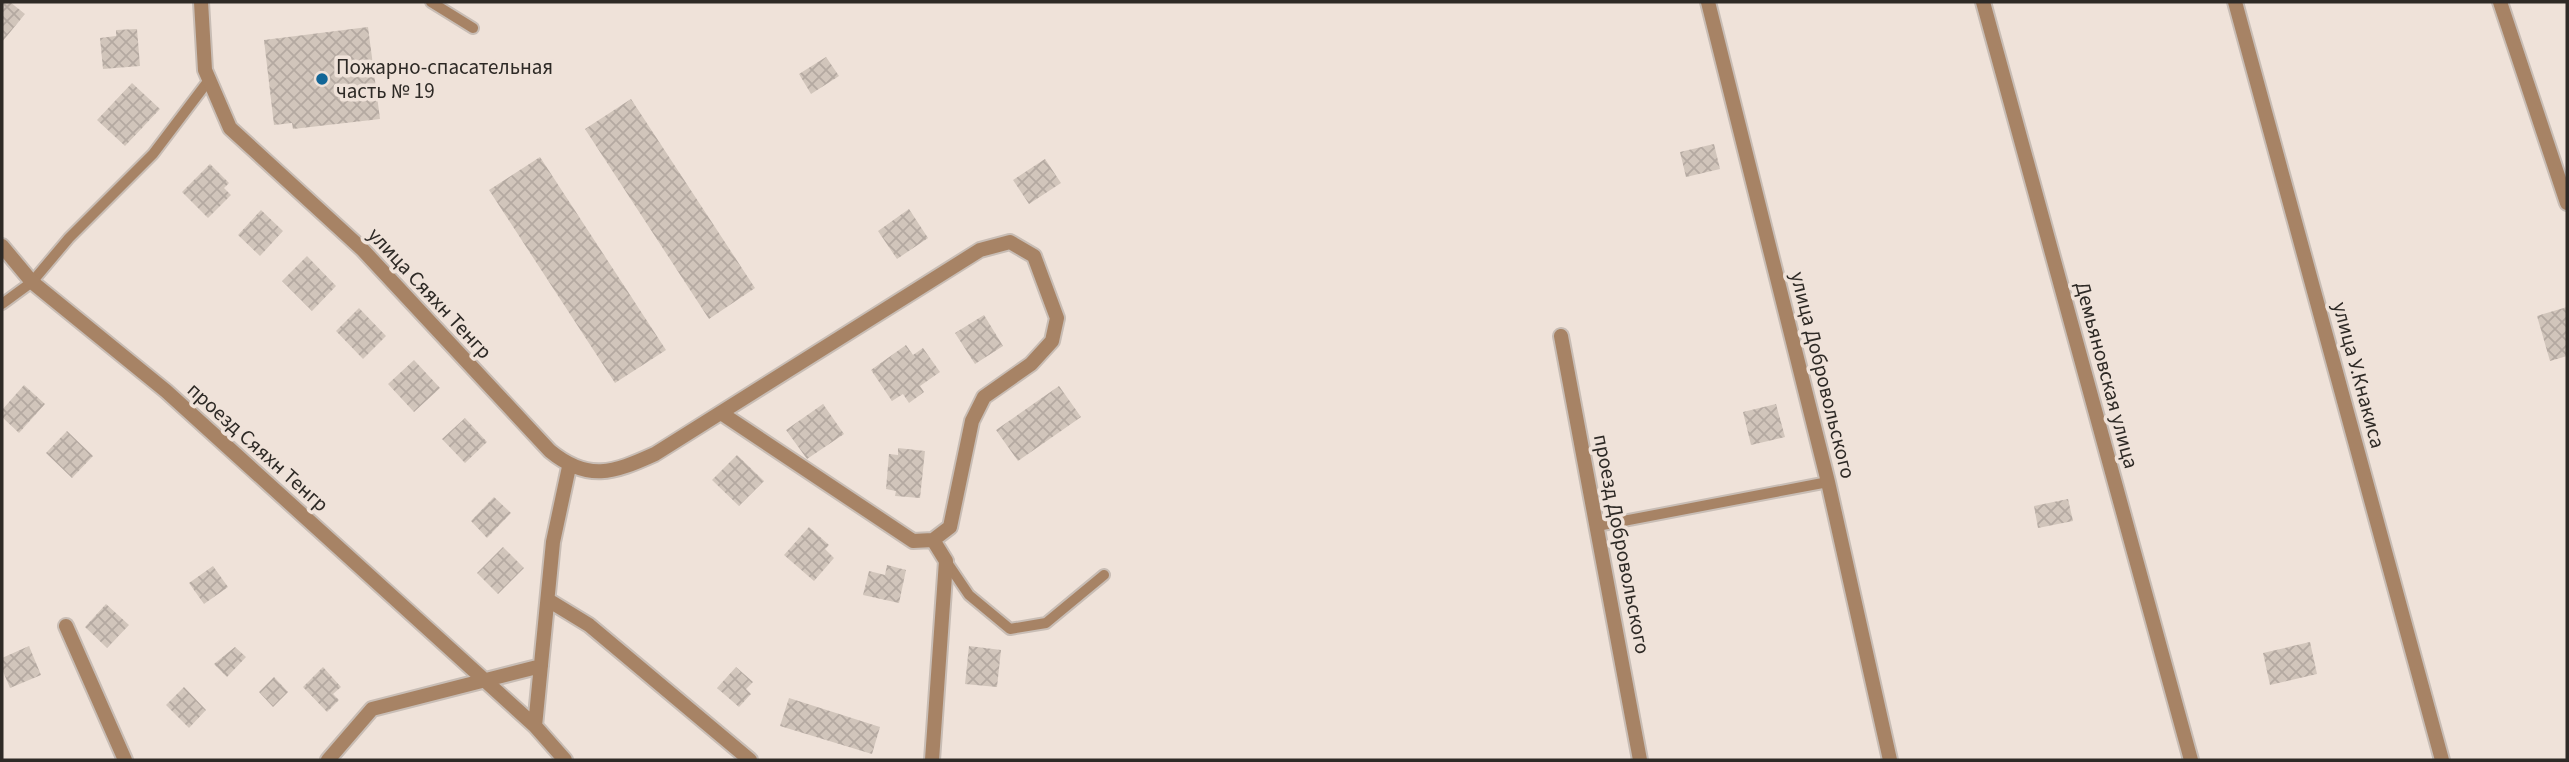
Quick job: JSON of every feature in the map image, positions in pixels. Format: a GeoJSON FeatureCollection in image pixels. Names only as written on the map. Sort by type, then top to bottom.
{"type":"FeatureCollection","features":[{"type":"Feature","properties":{"kind":"street","name":"улица Сяяхн Тенгр"},"geometry":{"type":"LineString","coordinates":[[201,2],[205,70],[230,128],[362,249],[550,451],[569,467]]}},
{"type":"Feature","properties":{"kind":"street","name":"улица Добровольского"},"geometry":{"type":"LineString","coordinates":[[1708,2],[1828,482],[1890,760]]}},
{"type":"Feature","properties":{"kind":"street","name":"Демьяновская улица"},"geometry":{"type":"LineString","coordinates":[[1983,2],[2191,760]]}},
{"type":"Feature","properties":{"kind":"street","name":"улица У.Кнакиса"},"geometry":{"type":"LineString","coordinates":[[2235,2],[2442,760]]}},
{"type":"Feature","properties":{"kind":"street"},"geometry":{"type":"LineString","coordinates":[[2500,2],[2567,203]]}},
{"type":"Feature","properties":{"kind":"street"},"geometry":{"type":"LineString","coordinates":[[535,726],[553,542],[569,467],[597,473],[624,468],[655,454],[980,250],[1010,242],[1034,256],[1057,318],[1052,341],[1031,364],[984,397],[972,421],[950,527],[933,540],[913,541],[721,414]]}},
{"type":"Feature","properties":{"kind":"street","name":"проезд Сяяхн Тенгр"},"geometry":{"type":"LineString","coordinates":[[2,246],[32,282],[166,391],[535,726],[565,760]]}},
{"type":"Feature","properties":{"kind":"street","name":"проезд Добровольского"},"geometry":{"type":"LineString","coordinates":[[1562,336],[1640,760]]}},
{"type":"Feature","properties":{"kind":"street"},"geometry":{"type":"LineString","coordinates":[[932,760],[946,561],[933,540]]}},
{"type":"Feature","properties":{"kind":"street"},"geometry":{"type":"LineString","coordinates":[[548,600],[589,625],[750,760]]}},
{"type":"Feature","properties":{"kind":"street"},"geometry":{"type":"LineString","coordinates":[[66,626],[125,760]]}},
{"type":"Feature","properties":{"kind":"street"},"geometry":{"type":"LineString","coordinates":[[328,760],[372,709],[541,666]]}},
{"type":"Feature","properties":{"kind":"lane"},"geometry":{"type":"LineString","coordinates":[[431,2],[473,27]]}},
{"type":"Feature","properties":{"kind":"lane"},"geometry":{"type":"LineString","coordinates":[[2,304],[32,282],[69,238],[153,154],[209,80]]}},
{"type":"Feature","properties":{"kind":"lane"},"geometry":{"type":"LineString","coordinates":[[1597,526],[1828,482]]}},
{"type":"Feature","properties":{"kind":"lane"},"geometry":{"type":"LineString","coordinates":[[946,561],[970,594],[1010,629],[1045,623],[1104,576]]}},
{"type":"Feature","properties":{"kind":"building"},"geometry":{"type":"Polygon","coordinates":[[[2,2],[10,2],[25,14],[2,42],[2,2]]]}},
{"type":"Feature","properties":{"kind":"building","name":"Пожарно-спасательная часть № 19"},"geometry":{"type":"Polygon","coordinates":[[[368,27],[380,119],[293,129],[292,123],[274,125],[264,40],[368,27]]]}},
{"type":"Feature","properties":{"kind":"building"},"geometry":{"type":"Polygon","coordinates":[[[137,29],[140,66],[103,69],[100,38],[116,36],[116,30],[137,29]]]}},
{"type":"Feature","properties":{"kind":"building"},"geometry":{"type":"Polygon","coordinates":[[[826,57],[839,76],[811,94],[799,74],[826,57]]]}},
{"type":"Feature","properties":{"kind":"building"},"geometry":{"type":"Polygon","coordinates":[[[132,83],[160,109],[125,146],[97,120],[132,83]]]}},
{"type":"Feature","properties":{"kind":"building"},"geometry":{"type":"Polygon","coordinates":[[[631,99],[755,288],[709,319],[585,129],[631,99]]]}},
{"type":"Feature","properties":{"kind":"building"},"geometry":{"type":"Polygon","coordinates":[[[1714,144],[1720,169],[1686,177],[1680,152],[1714,144]]]}},
{"type":"Feature","properties":{"kind":"building"},"geometry":{"type":"Polygon","coordinates":[[[540,157],[666,350],[615,383],[489,190],[540,157]]]}},
{"type":"Feature","properties":{"kind":"building"},"geometry":{"type":"Polygon","coordinates":[[[1045,159],[1061,183],[1029,204],[1013,180],[1045,159]]]}},
{"type":"Feature","properties":{"kind":"building"},"geometry":{"type":"Polygon","coordinates":[[[210,164],[229,183],[224,188],[231,195],[208,218],[182,192],[210,164]]]}},
{"type":"Feature","properties":{"kind":"building"},"geometry":{"type":"Polygon","coordinates":[[[909,209],[928,238],[897,259],[878,231],[909,209]]]}},
{"type":"Feature","properties":{"kind":"building"},"geometry":{"type":"Polygon","coordinates":[[[261,210],[283,231],[260,256],[238,235],[261,210]]]}},
{"type":"Feature","properties":{"kind":"building"},"geometry":{"type":"Polygon","coordinates":[[[307,256],[336,286],[312,311],[282,281],[307,256]]]}},
{"type":"Feature","properties":{"kind":"building"},"geometry":{"type":"Polygon","coordinates":[[[2567,307],[2567,356],[2550,361],[2537,316],[2567,307]]]}},
{"type":"Feature","properties":{"kind":"building"},"geometry":{"type":"Polygon","coordinates":[[[359,308],[386,336],[363,359],[336,331],[359,308]]]}},
{"type":"Feature","properties":{"kind":"building"},"geometry":{"type":"Polygon","coordinates":[[[984,315],[1003,346],[975,364],[955,333],[984,315]]]}},
{"type":"Feature","properties":{"kind":"building"},"geometry":{"type":"Polygon","coordinates":[[[906,345],[913,355],[923,348],[940,372],[920,386],[924,392],[909,403],[903,394],[892,401],[871,370],[906,345]]]}},
{"type":"Feature","properties":{"kind":"building"},"geometry":{"type":"Polygon","coordinates":[[[414,360],[440,388],[414,412],[388,384],[414,360]]]}},
{"type":"Feature","properties":{"kind":"building"},"geometry":{"type":"Polygon","coordinates":[[[24,385],[45,404],[19,433],[2,417],[2,410],[24,385]]]}},
{"type":"Feature","properties":{"kind":"building"},"geometry":{"type":"Polygon","coordinates":[[[1059,386],[1081,417],[1018,461],[996,430],[1059,386]]]}},
{"type":"Feature","properties":{"kind":"building"},"geometry":{"type":"Polygon","coordinates":[[[823,404],[844,434],[807,459],[786,430],[823,404]]]}},
{"type":"Feature","properties":{"kind":"building"},"geometry":{"type":"Polygon","coordinates":[[[1776,404],[1785,437],[1751,445],[1743,412],[1776,404]]]}},
{"type":"Feature","properties":{"kind":"building"},"geometry":{"type":"Polygon","coordinates":[[[465,418],[487,442],[465,463],[442,439],[465,418]]]}},
{"type":"Feature","properties":{"kind":"building"},"geometry":{"type":"Polygon","coordinates":[[[67,431],[93,456],[72,478],[46,453],[67,431]]]}},
{"type":"Feature","properties":{"kind":"building"},"geometry":{"type":"Polygon","coordinates":[[[898,448],[925,451],[920,498],[895,496],[896,491],[886,489],[889,454],[898,455],[898,448]]]}},
{"type":"Feature","properties":{"kind":"building"},"geometry":{"type":"Polygon","coordinates":[[[737,455],[764,481],[739,506],[712,480],[737,455]]]}},
{"type":"Feature","properties":{"kind":"building"},"geometry":{"type":"Polygon","coordinates":[[[494,497],[511,513],[487,538],[471,521],[494,497]]]}},
{"type":"Feature","properties":{"kind":"building"},"geometry":{"type":"Polygon","coordinates":[[[2068,499],[2073,521],[2038,528],[2034,506],[2068,499]]]}},
{"type":"Feature","properties":{"kind":"building"},"geometry":{"type":"Polygon","coordinates":[[[809,527],[829,545],[825,549],[834,558],[814,581],[784,555],[809,527]]]}},
{"type":"Feature","properties":{"kind":"building"},"geometry":{"type":"Polygon","coordinates":[[[503,547],[524,568],[498,594],[477,573],[503,547]]]}},
{"type":"Feature","properties":{"kind":"building"},"geometry":{"type":"Polygon","coordinates":[[[887,565],[906,570],[899,603],[863,595],[869,571],[885,575],[887,565]]]}},
{"type":"Feature","properties":{"kind":"building"},"geometry":{"type":"Polygon","coordinates":[[[213,566],[228,587],[204,604],[189,583],[213,566]]]}},
{"type":"Feature","properties":{"kind":"building"},"geometry":{"type":"Polygon","coordinates":[[[106,604],[129,625],[107,648],[85,627],[106,604]]]}},
{"type":"Feature","properties":{"kind":"building"},"geometry":{"type":"Polygon","coordinates":[[[2310,642],[2317,674],[2270,685],[2263,653],[2310,642]]]}},
{"type":"Feature","properties":{"kind":"building"},"geometry":{"type":"Polygon","coordinates":[[[29,646],[41,675],[10,688],[2,669],[2,658],[29,646]]]}},
{"type":"Feature","properties":{"kind":"building"},"geometry":{"type":"Polygon","coordinates":[[[969,646],[1001,650],[997,687],[965,684],[969,646]]]}},
{"type":"Feature","properties":{"kind":"building"},"geometry":{"type":"Polygon","coordinates":[[[235,647],[246,657],[227,677],[214,664],[235,647]]]}},
{"type":"Feature","properties":{"kind":"building"},"geometry":{"type":"Polygon","coordinates":[[[323,667],[341,687],[333,694],[339,700],[327,712],[303,687],[323,667]]]}},
{"type":"Feature","properties":{"kind":"building"},"geometry":{"type":"Polygon","coordinates":[[[736,667],[753,682],[746,689],[751,694],[739,707],[717,688],[736,667]]]}},
{"type":"Feature","properties":{"kind":"building"},"geometry":{"type":"Polygon","coordinates":[[[274,677],[288,692],[273,707],[259,692],[274,677]]]}},
{"type":"Feature","properties":{"kind":"building"},"geometry":{"type":"Polygon","coordinates":[[[184,687],[206,710],[189,728],[166,705],[184,687]]]}},
{"type":"Feature","properties":{"kind":"building"},"geometry":{"type":"Polygon","coordinates":[[[789,698],[880,727],[872,754],[780,726],[789,698]]]}},
{"type":"Feature","properties":{"kind":"place","name":"Пожарно-спасательная часть № 19"},"geometry":{"type":"Point","coordinates":[322,79]}}]}
